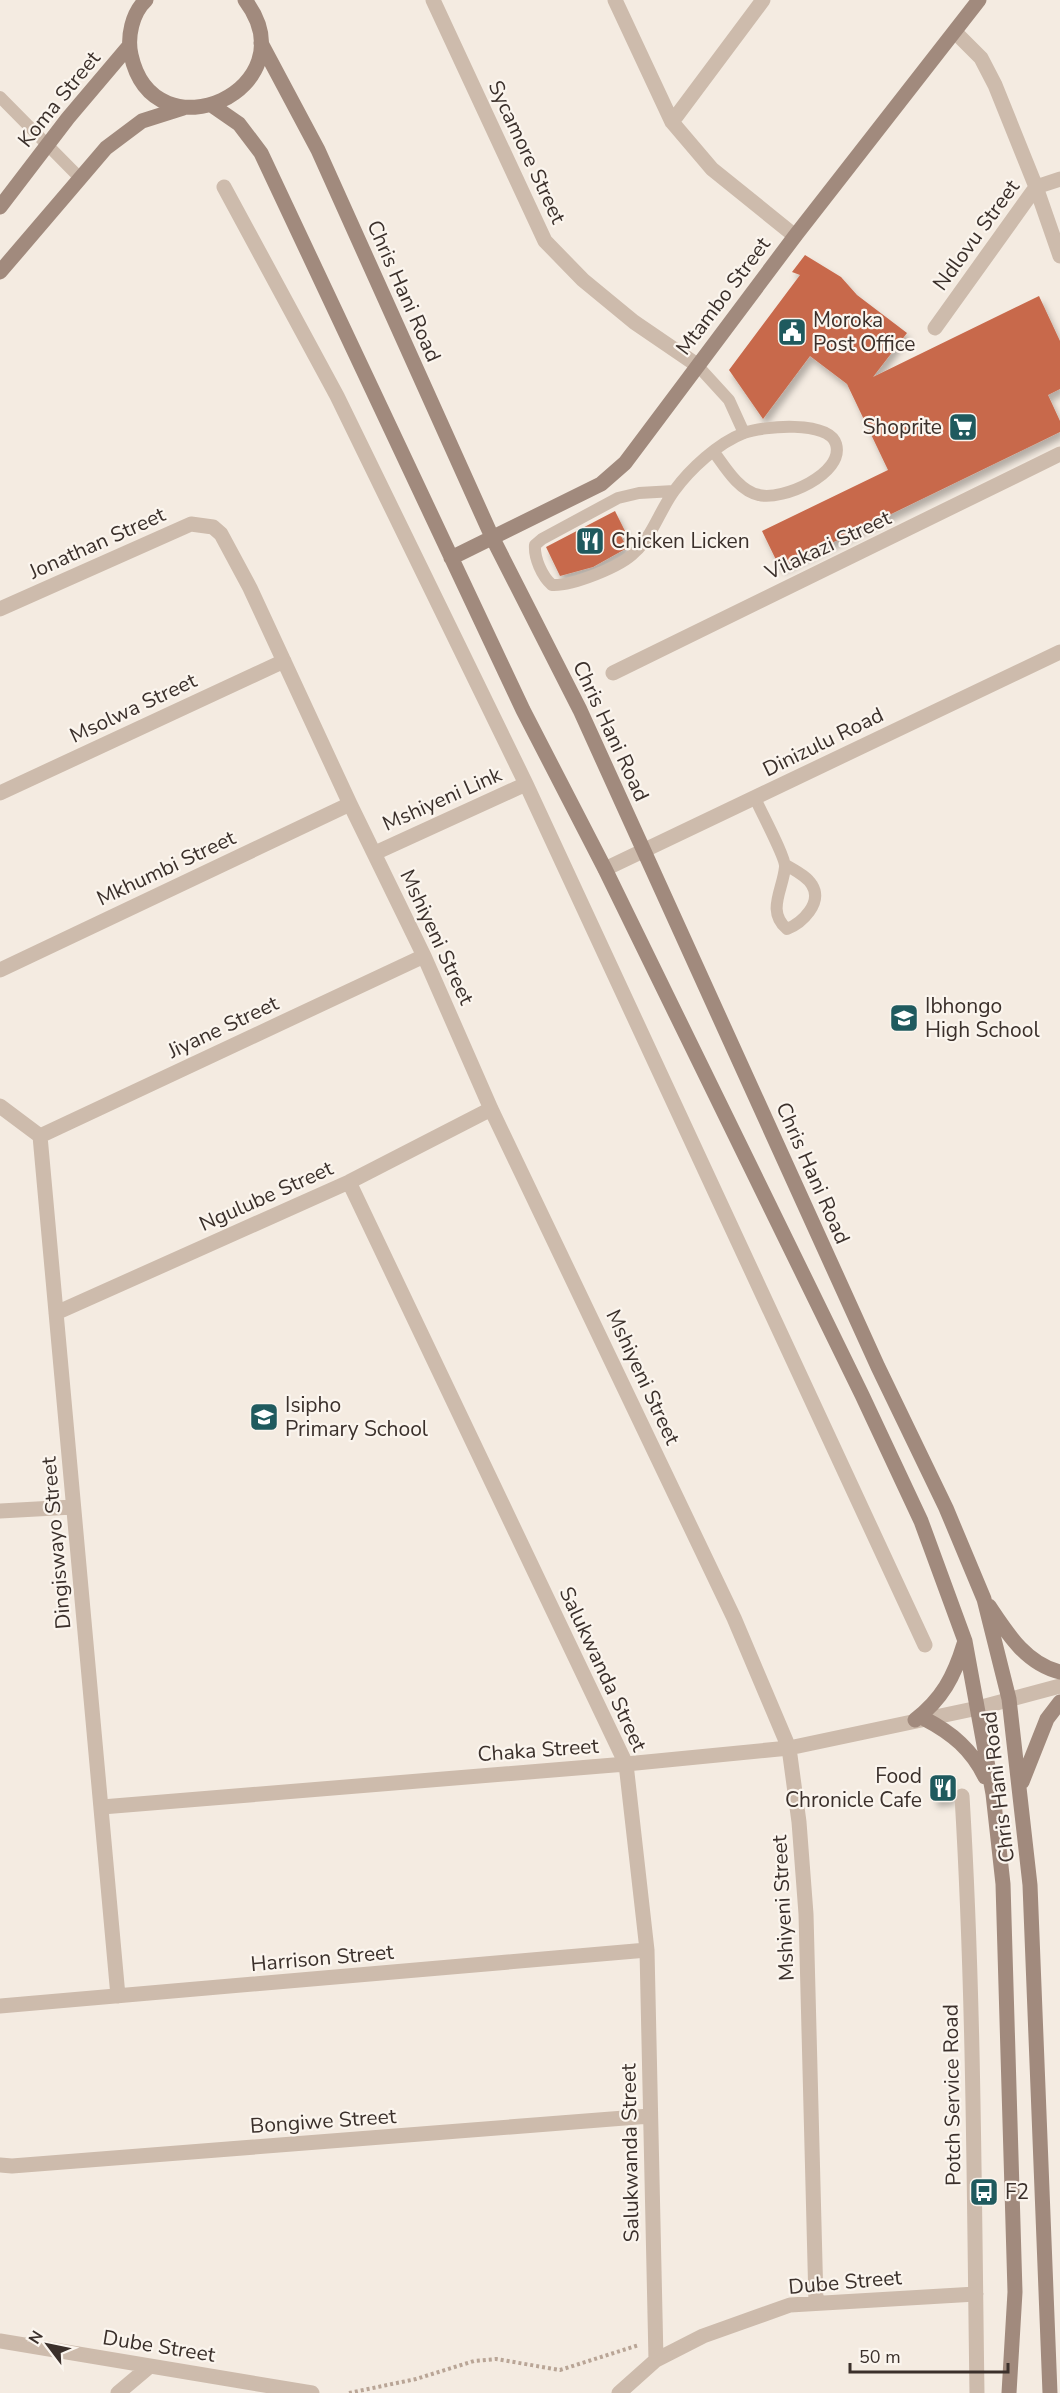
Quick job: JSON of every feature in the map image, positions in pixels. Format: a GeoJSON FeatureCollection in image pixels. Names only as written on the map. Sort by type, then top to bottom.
{"type":"FeatureCollection","features":[{"type":"Feature","properties":{"kind":"main road"},"geometry":{"type":"LineString","coordinates":[[146,0],[132,24],[129,46],[134,68],[146,86],[162,100],[183,108]]}},
{"type":"Feature","properties":{"kind":"main road","name":"Chris Hani Road"},"geometry":{"type":"LineString","coordinates":[[245,0],[259,26],[261,44],[318,150],[492,537],[580,710],[878,1367],[946,1508],[984,1599],[1009,1699],[1030,1885],[1050,2393]]}},
{"type":"Feature","properties":{"kind":"main road","name":"Mtambo Street"},"geometry":{"type":"LineString","coordinates":[[451,558],[601,484],[625,463],[795,236],[979,0]]}},
{"type":"Feature","properties":{"kind":"main road"},"geometry":{"type":"LineString","coordinates":[[0,272],[106,148],[142,121],[183,108],[213,106],[232,97],[247,82],[258,64],[261,44]]}},
{"type":"Feature","properties":{"kind":"main road","name":"Koma Street"},"geometry":{"type":"LineString","coordinates":[[0,207],[129,46]]}},
{"type":"Feature","properties":{"kind":"main road","name":"Chris Hani Road"},"geometry":{"type":"LineString","coordinates":[[213,106],[239,124],[261,153],[523,710],[605,869],[921,1521],[965,1641],[993,1794],[1003,1884],[1015,2292],[1009,2393]]}},
{"type":"Feature","properties":{"kind":"main road"},"geometry":{"type":"LineString","coordinates":[[984,1599],[1021,1650],[1038,1663],[1060,1672]]}},
{"type":"Feature","properties":{"kind":"main road"},"geometry":{"type":"LineString","coordinates":[[965,1641],[956,1670],[946,1689],[920,1719],[943,1728],[965,1746],[979,1764],[993,1794]]}},
{"type":"Feature","properties":{"kind":"main road"},"geometry":{"type":"LineString","coordinates":[[1020,1786],[1047,1719],[1060,1702]]}},
{"type":"Feature","properties":{"kind":"main road"},"geometry":{"type":"LineString","coordinates":[[1004,2393],[1013,2344]]}},
{"type":"Feature","properties":{"kind":"street","name":"Sycamore Street"},"geometry":{"type":"LineString","coordinates":[[433,0],[545,241],[557,256],[609,301],[697,365]]}},
{"type":"Feature","properties":{"kind":"street"},"geometry":{"type":"LineString","coordinates":[[615,0],[672,122],[712,169],[795,236]]}},
{"type":"Feature","properties":{"kind":"street"},"geometry":{"type":"LineString","coordinates":[[672,122],[763,0]]}},
{"type":"Feature","properties":{"kind":"street"},"geometry":{"type":"LineString","coordinates":[[955,32],[981,58],[990,76],[1036,187],[1060,256]]}},
{"type":"Feature","properties":{"kind":"street","name":"Ndlovu Street"},"geometry":{"type":"LineString","coordinates":[[935,328],[1036,187],[1060,179]]}},
{"type":"Feature","properties":{"kind":"street"},"geometry":{"type":"LineString","coordinates":[[224,187],[337,396],[526,784],[925,1645]]}},
{"type":"Feature","properties":{"kind":"street","name":"Vilakazi Street"},"geometry":{"type":"LineString","coordinates":[[614,673],[1060,454]]}},
{"type":"Feature","properties":{"kind":"street","name":"Jonathan Street"},"geometry":{"type":"LineString","coordinates":[[0,609],[191,524],[213,527]]}},
{"type":"Feature","properties":{"kind":"street","name":"Mshiyeni Street"},"geometry":{"type":"LineString","coordinates":[[213,527],[230,548],[424,956],[491,1109],[734,1618],[789,1748],[799,1822],[806,1914],[816,2302]]}},
{"type":"Feature","properties":{"kind":"street","name":"Dinizulu Road"},"geometry":{"type":"LineString","coordinates":[[605,869],[1060,652]]}},
{"type":"Feature","properties":{"kind":"street","name":"Msolwa Street"},"geometry":{"type":"LineString","coordinates":[[0,793],[284,661]]}},
{"type":"Feature","properties":{"kind":"street","name":"Mshiyeni Link"},"geometry":{"type":"LineString","coordinates":[[375,853],[526,784]]}},
{"type":"Feature","properties":{"kind":"street","name":"Mkhumbi Street"},"geometry":{"type":"LineString","coordinates":[[0,969],[350,804]]}},
{"type":"Feature","properties":{"kind":"street","name":"Jiyane Street"},"geometry":{"type":"LineString","coordinates":[[40,1136],[424,956]]}},
{"type":"Feature","properties":{"kind":"street"},"geometry":{"type":"LineString","coordinates":[[0,1106],[40,1136]]}},
{"type":"Feature","properties":{"kind":"street","name":"Ngulube Street"},"geometry":{"type":"LineString","coordinates":[[56,1313],[349,1182],[491,1109]]}},
{"type":"Feature","properties":{"kind":"street","name":"Dingiswayo Street"},"geometry":{"type":"LineString","coordinates":[[40,1136],[118,1996]]}},
{"type":"Feature","properties":{"kind":"street","name":"Salukwanda Street"},"geometry":{"type":"LineString","coordinates":[[349,1182],[626,1764],[647,1950],[656,2360]]}},
{"type":"Feature","properties":{"kind":"street"},"geometry":{"type":"LineString","coordinates":[[0,1511],[74,1507]]}},
{"type":"Feature","properties":{"kind":"street","name":"Chaka Street"},"geometry":{"type":"LineString","coordinates":[[102,1807],[626,1764],[789,1748],[978,1708],[1060,1686]]}},
{"type":"Feature","properties":{"kind":"street","name":"Potch Service Road"},"geometry":{"type":"LineString","coordinates":[[962,1796],[970,1927],[977,2393]]}},
{"type":"Feature","properties":{"kind":"street","name":"Harrison Street"},"geometry":{"type":"LineString","coordinates":[[0,2006],[647,1950]]}},
{"type":"Feature","properties":{"kind":"street","name":"Bongiwe Street"},"geometry":{"type":"LineString","coordinates":[[0,2165],[12,2166],[650,2116]]}},
{"type":"Feature","properties":{"kind":"street","name":"Dube Street"},"geometry":{"type":"LineString","coordinates":[[619,2393],[656,2360],[703,2336],[790,2305],[976,2294]]}},
{"type":"Feature","properties":{"kind":"street","name":"Dube Street"},"geometry":{"type":"LineString","coordinates":[[0,2341],[312,2393]]}},
{"type":"Feature","properties":{"kind":"street"},"geometry":{"type":"LineString","coordinates":[[118,2393],[150,2366]]}},
{"type":"Feature","properties":{"kind":"lane"},"geometry":{"type":"LineString","coordinates":[[0,97],[80,178]]}},
{"type":"Feature","properties":{"kind":"lane"},"geometry":{"type":"LineString","coordinates":[[697,365],[729,400],[744,433]]}},
{"type":"Feature","properties":{"kind":"lane"},"geometry":{"type":"LineString","coordinates":[[674,491],[639,493],[618,498],[542,539],[535,545],[535,552],[546,579],[552,585],[568,584],[634,554],[674,491],[698,464],[714,452],[744,433],[812,427],[828,432],[836,443],[837,455],[829,470],[804,485],[782,495],[758,495],[740,484],[714,452]]}},
{"type":"Feature","properties":{"kind":"lane"},"geometry":{"type":"LineString","coordinates":[[755,798],[786,865],[812,885],[815,895],[814,905],[798,925],[787,929],[778,922],[776,912],[786,865]]}},
{"type":"Feature","properties":{"kind":"path"},"geometry":{"type":"LineString","coordinates":[[349,2393],[416,2379],[474,2361],[496,2359],[560,2370],[656,2338]]}},
{"type":"Feature","properties":{"kind":"building","name":"Shoprite"},"geometry":{"type":"Polygon","coordinates":[[[805,255],[841,277],[857,295],[907,333],[873,377],[1039,296],[1060,341],[1060,389],[1048,395],[1060,421],[1060,432],[780,568],[762,531],[888,470],[847,384],[810,356],[763,419],[729,370],[800,275],[792,272],[805,255]]]}},
{"type":"Feature","properties":{"kind":"building","name":"Chicken Licken"},"geometry":{"type":"Polygon","coordinates":[[[615,511],[626,533],[621,536],[627,548],[593,567],[560,576],[546,547],[615,511]]]}},
{"type":"Feature","properties":{"kind":"building","name":"Food Chronicle Cafe"},"geometry":{"type":"Polygon","coordinates":[[[951,1776],[952,1799],[934,1801],[931,1778],[951,1776]]]}},
{"type":"Feature","properties":{"kind":"place","name":"Moroka Post Office"},"geometry":{"type":"Point","coordinates":[792,332]}},
{"type":"Feature","properties":{"kind":"place","name":"Shoprite"},"geometry":{"type":"Point","coordinates":[963,427]}},
{"type":"Feature","properties":{"kind":"place","name":"Chicken Licken"},"geometry":{"type":"Point","coordinates":[590,541]}},
{"type":"Feature","properties":{"kind":"place","name":"Ibhongo High School"},"geometry":{"type":"Point","coordinates":[904,1018]}},
{"type":"Feature","properties":{"kind":"place","name":"Isipho Primary School"},"geometry":{"type":"Point","coordinates":[264,1417]}},
{"type":"Feature","properties":{"kind":"place","name":"Food Chronicle Cafe"},"geometry":{"type":"Point","coordinates":[943,1788]}},
{"type":"Feature","properties":{"kind":"place","name":"F2"},"geometry":{"type":"Point","coordinates":[984,2192]}}]}
